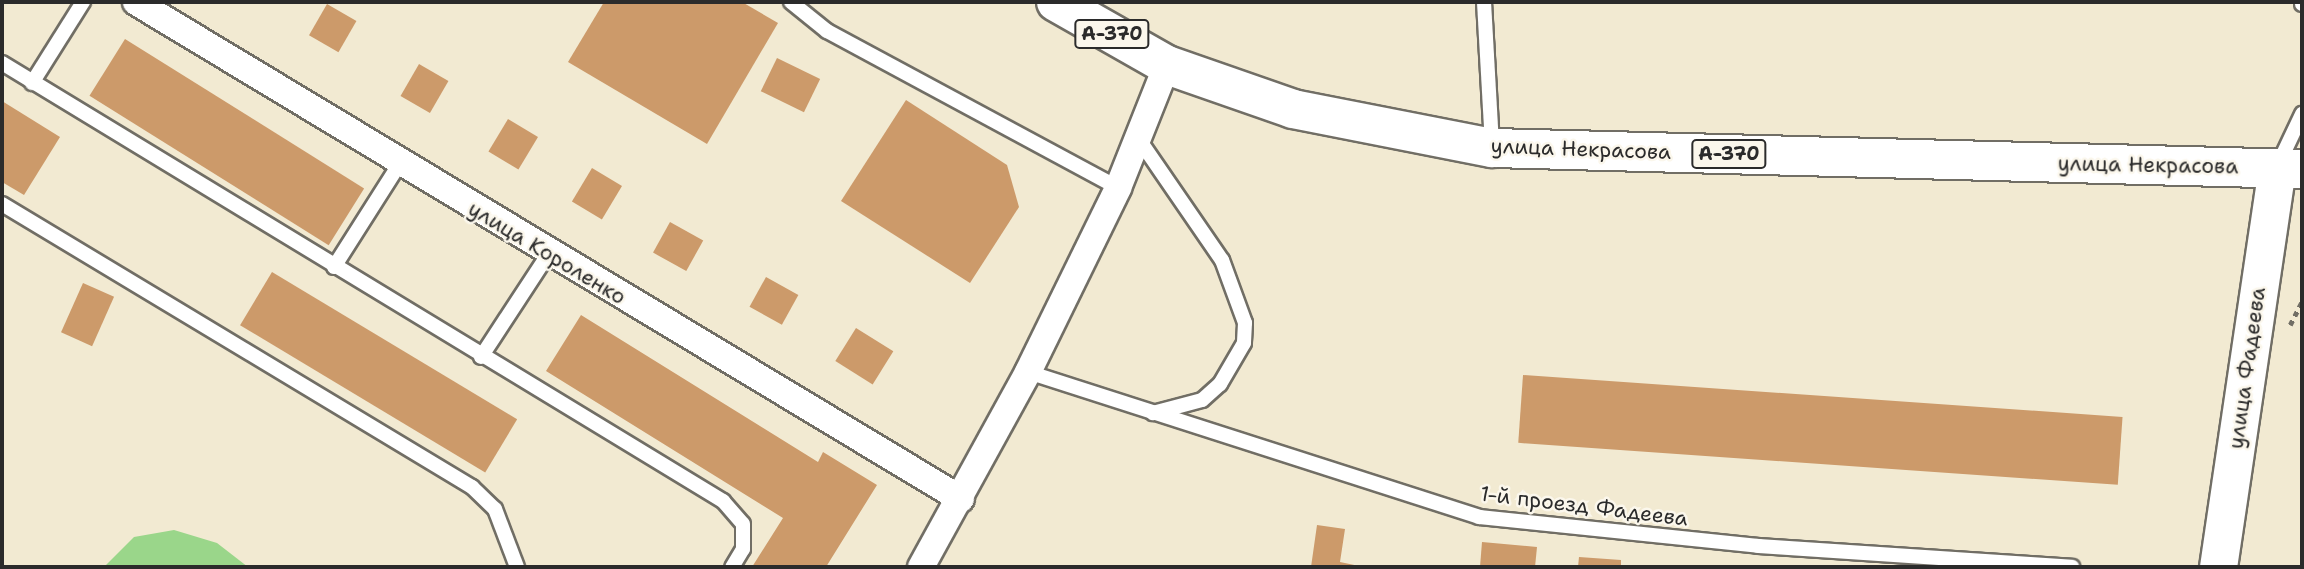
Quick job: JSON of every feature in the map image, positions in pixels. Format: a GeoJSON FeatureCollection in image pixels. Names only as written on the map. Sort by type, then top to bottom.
{"type":"FeatureCollection","features":[{"type":"Feature","properties":{"kind":"highway","name":"улица Некрасова"},"geometry":{"type":"LineString","coordinates":[[1056,2],[1167,65],[1293,109],[1492,148],[2290,168]]}},
{"type":"Feature","properties":{"kind":"main road","name":"улица Фадеева"},"geometry":{"type":"LineString","coordinates":[[2218,567],[2290,168]]}},
{"type":"Feature","properties":{"kind":"street","name":"улица Короленко"},"geometry":{"type":"LineString","coordinates":[[136,2],[961,499]]}},
{"type":"Feature","properties":{"kind":"street"},"geometry":{"type":"LineString","coordinates":[[921,567],[961,499],[1028,372],[1118,188],[1167,65]]}},
{"type":"Feature","properties":{"kind":"lane"},"geometry":{"type":"LineString","coordinates":[[32,83],[83,2]]}},
{"type":"Feature","properties":{"kind":"lane"},"geometry":{"type":"LineString","coordinates":[[791,2],[827,31],[1118,188]]}},
{"type":"Feature","properties":{"kind":"lane"},"geometry":{"type":"LineString","coordinates":[[1484,2],[1492,148]]}},
{"type":"Feature","properties":{"kind":"lane"},"geometry":{"type":"LineString","coordinates":[[2,63],[481,357],[723,500],[743,523],[743,549],[732,567]]}},
{"type":"Feature","properties":{"kind":"lane"},"geometry":{"type":"LineString","coordinates":[[2290,168],[2302,114]]}},
{"type":"Feature","properties":{"kind":"lane"},"geometry":{"type":"LineString","coordinates":[[1138,138],[1222,260],[1245,323],[1244,343],[1220,384],[1202,400],[1148,414]]}},
{"type":"Feature","properties":{"kind":"lane"},"geometry":{"type":"LineString","coordinates":[[334,267],[400,163]]}},
{"type":"Feature","properties":{"kind":"lane"},"geometry":{"type":"LineString","coordinates":[[2,204],[472,486],[495,509],[517,567]]}},
{"type":"Feature","properties":{"kind":"lane"},"geometry":{"type":"LineString","coordinates":[[481,357],[549,253]]}},
{"type":"Feature","properties":{"kind":"lane","name":"1-й проезд Фадеева"},"geometry":{"type":"LineString","coordinates":[[1028,372],[1148,414],[1479,517],[1758,547],[2072,567]]}},
{"type":"Feature","properties":{"kind":"green space"},"geometry":{"type":"Polygon","coordinates":[[[174,530],[217,543],[248,567],[104,567],[134,537],[174,530]]]}},
{"type":"Feature","properties":{"kind":"building"},"geometry":{"type":"Polygon","coordinates":[[[604,2],[742,2],[778,23],[707,144],[568,62],[604,2]]]}},
{"type":"Feature","properties":{"kind":"building"},"geometry":{"type":"Polygon","coordinates":[[[327,4],[356,21],[338,52],[309,35],[327,4]]]}},
{"type":"Feature","properties":{"kind":"building"},"geometry":{"type":"Polygon","coordinates":[[[125,39],[364,188],[329,245],[89,96],[125,39]]]}},
{"type":"Feature","properties":{"kind":"building"},"geometry":{"type":"Polygon","coordinates":[[[777,58],[820,79],[804,112],[761,91],[777,58]]]}},
{"type":"Feature","properties":{"kind":"building"},"geometry":{"type":"Polygon","coordinates":[[[419,64],[448,81],[430,113],[400,96],[419,64]]]}},
{"type":"Feature","properties":{"kind":"building"},"geometry":{"type":"Polygon","coordinates":[[[906,100],[1007,165],[1019,207],[970,283],[841,201],[906,100]]]}},
{"type":"Feature","properties":{"kind":"building"},"geometry":{"type":"Polygon","coordinates":[[[2,101],[60,137],[24,195],[2,182],[2,101]]]}},
{"type":"Feature","properties":{"kind":"building"},"geometry":{"type":"Polygon","coordinates":[[[508,119],[538,137],[518,170],[488,152],[508,119]]]}},
{"type":"Feature","properties":{"kind":"building"},"geometry":{"type":"Polygon","coordinates":[[[592,168],[622,186],[602,219],[572,201],[592,168]]]}},
{"type":"Feature","properties":{"kind":"building"},"geometry":{"type":"Polygon","coordinates":[[[670,222],[703,240],[686,271],[653,253],[670,222]]]}},
{"type":"Feature","properties":{"kind":"building"},"geometry":{"type":"Polygon","coordinates":[[[272,272],[517,419],[485,472],[240,325],[272,272]]]}},
{"type":"Feature","properties":{"kind":"building"},"geometry":{"type":"Polygon","coordinates":[[[766,277],[798,295],[782,325],[750,307],[766,277]]]}},
{"type":"Feature","properties":{"kind":"building"},"geometry":{"type":"Polygon","coordinates":[[[83,283],[114,297],[92,346],[61,332],[83,283]]]}},
{"type":"Feature","properties":{"kind":"building"},"geometry":{"type":"Polygon","coordinates":[[[581,315],[818,462],[823,452],[877,485],[826,567],[752,567],[783,518],[546,371],[581,315]]]}},
{"type":"Feature","properties":{"kind":"building"},"geometry":{"type":"Polygon","coordinates":[[[856,328],[893,351],[873,384],[835,361],[856,328]]]}},
{"type":"Feature","properties":{"kind":"building"},"geometry":{"type":"Polygon","coordinates":[[[1523,375],[2123,417],[2118,485],[1518,443],[1523,375]]]}},
{"type":"Feature","properties":{"kind":"building"},"geometry":{"type":"Polygon","coordinates":[[[1317,525],[1345,529],[1340,562],[1364,567],[1311,567],[1317,525]]]}},
{"type":"Feature","properties":{"kind":"building"},"geometry":{"type":"Polygon","coordinates":[[[1482,542],[1537,547],[1535,567],[1480,567],[1482,542]]]}},
{"type":"Feature","properties":{"kind":"building"},"geometry":{"type":"Polygon","coordinates":[[[1579,557],[1621,560],[1621,567],[1578,567],[1579,557]]]}}]}
